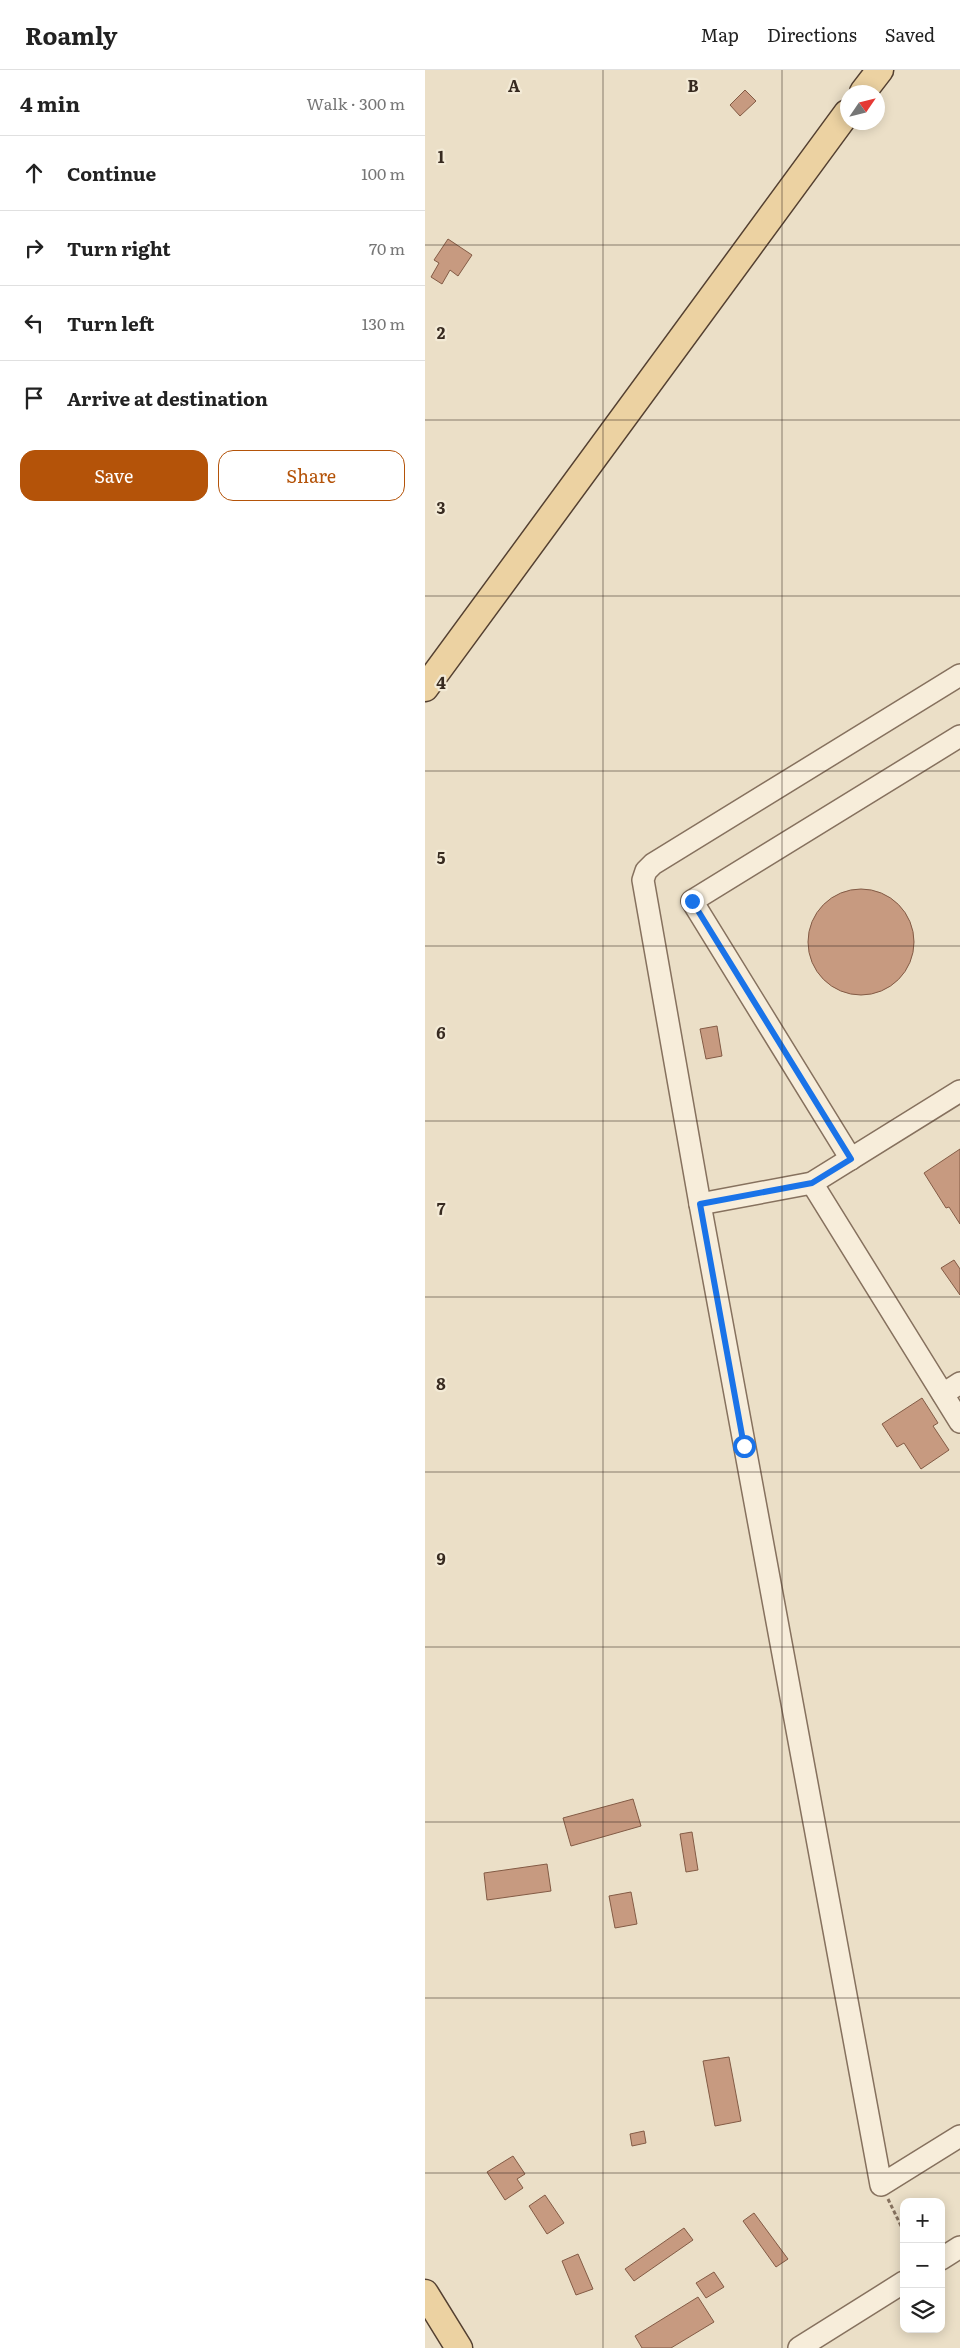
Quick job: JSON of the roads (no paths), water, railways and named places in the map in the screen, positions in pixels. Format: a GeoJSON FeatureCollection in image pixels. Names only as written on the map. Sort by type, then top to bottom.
{"type":"FeatureCollection","features":[{"type":"Feature","properties":{"kind":"main road"},"geometry":{"type":"LineString","coordinates":[[868,85],[880,70]]}},
{"type":"Feature","properties":{"kind":"main road"},"geometry":{"type":"LineString","coordinates":[[425,688],[840,123]]}},
{"type":"Feature","properties":{"kind":"main road"},"geometry":{"type":"LineString","coordinates":[[425,2293],[459,2348]]}},
{"type":"Feature","properties":{"kind":"lane"},"geometry":{"type":"LineString","coordinates":[[960,675],[667,855],[646,871],[643,880],[700,1204],[881,2185],[960,2136]]}},
{"type":"Feature","properties":{"kind":"lane"},"geometry":{"type":"LineString","coordinates":[[851,1159],[692,901],[960,736]]}},
{"type":"Feature","properties":{"kind":"lane"},"geometry":{"type":"LineString","coordinates":[[700,1204],[812,1183],[960,1091]]}},
{"type":"Feature","properties":{"kind":"lane"},"geometry":{"type":"LineString","coordinates":[[812,1183],[951,1388],[960,1422]]}},
{"type":"Feature","properties":{"kind":"lane"},"geometry":{"type":"LineString","coordinates":[[945,2256],[960,2247]]}},
{"type":"Feature","properties":{"kind":"lane"},"geometry":{"type":"LineString","coordinates":[[799,2348],[900,2285]]}}]}
